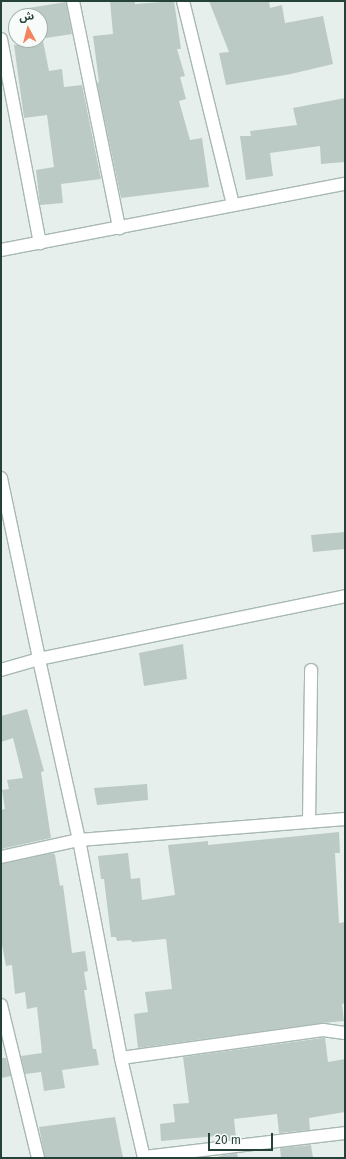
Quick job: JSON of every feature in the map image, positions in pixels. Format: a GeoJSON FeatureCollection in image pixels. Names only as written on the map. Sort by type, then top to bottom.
{"type":"FeatureCollection","features":[{"type":"Feature","properties":{"kind":"street"},"geometry":{"type":"LineString","coordinates":[[73,1],[119,228]]}},
{"type":"Feature","properties":{"kind":"street"},"geometry":{"type":"LineString","coordinates":[[183,1],[233,205]]}},
{"type":"Feature","properties":{"kind":"street"},"geometry":{"type":"LineString","coordinates":[[1,39],[40,244]]}},
{"type":"Feature","properties":{"kind":"street"},"geometry":{"type":"LineString","coordinates":[[1,250],[40,244],[345,184]]}},
{"type":"Feature","properties":{"kind":"street"},"geometry":{"type":"LineString","coordinates":[[1,478],[79,840],[121,1058],[144,1158],[345,1133]]}},
{"type":"Feature","properties":{"kind":"street"},"geometry":{"type":"LineString","coordinates":[[1,670],[39,659],[345,596]]}},
{"type":"Feature","properties":{"kind":"street"},"geometry":{"type":"LineString","coordinates":[[309,822],[311,670]]}},
{"type":"Feature","properties":{"kind":"street"},"geometry":{"type":"LineString","coordinates":[[1,857],[79,840],[345,819]]}},
{"type":"Feature","properties":{"kind":"street"},"geometry":{"type":"LineString","coordinates":[[1,1005],[38,1158]]}},
{"type":"Feature","properties":{"kind":"street"},"geometry":{"type":"LineString","coordinates":[[121,1058],[323,1030],[345,1033]]}},
{"type":"Feature","properties":{"kind":"building"},"geometry":{"type":"Polygon","coordinates":[[[110,1],[135,1],[135,4],[174,1],[181,49],[177,49],[185,76],[180,77],[186,99],[179,101],[190,140],[202,138],[209,187],[121,198],[97,83],[99,82],[93,36],[113,34],[110,1]]]}},
{"type":"Feature","properties":{"kind":"building"},"geometry":{"type":"Polygon","coordinates":[[[209,1],[269,1],[270,8],[282,5],[285,23],[323,16],[333,64],[291,74],[226,85],[219,53],[229,52],[209,1]]]}},
{"type":"Feature","properties":{"kind":"building"},"geometry":{"type":"Polygon","coordinates":[[[66,2],[72,34],[48,38],[48,8],[28,8],[66,2]]]}},
{"type":"Feature","properties":{"kind":"building"},"geometry":{"type":"Polygon","coordinates":[[[14,48],[44,48],[49,71],[62,69],[64,87],[82,85],[101,179],[61,184],[63,203],[40,205],[36,170],[54,167],[47,115],[24,118],[14,48]]]}},
{"type":"Feature","properties":{"kind":"building"},"geometry":{"type":"Polygon","coordinates":[[[345,98],[345,162],[321,164],[320,146],[270,153],[273,176],[246,180],[240,136],[251,136],[250,131],[297,125],[293,108],[345,98]]]}},
{"type":"Feature","properties":{"kind":"building"},"geometry":{"type":"Polygon","coordinates":[[[345,532],[345,549],[313,552],[311,535],[345,532]]]}},
{"type":"Feature","properties":{"kind":"building"},"geometry":{"type":"Polygon","coordinates":[[[183,644],[187,679],[144,686],[139,653],[183,644]]]}},
{"type":"Feature","properties":{"kind":"building"},"geometry":{"type":"Polygon","coordinates":[[[27,709],[44,771],[41,772],[51,838],[1,849],[1,810],[5,809],[2,790],[9,789],[7,780],[23,778],[13,738],[1,742],[1,716],[27,709]]]}},
{"type":"Feature","properties":{"kind":"building"},"geometry":{"type":"Polygon","coordinates":[[[147,784],[148,800],[97,805],[94,788],[147,784]]]}},
{"type":"Feature","properties":{"kind":"building"},"geometry":{"type":"Polygon","coordinates":[[[339,832],[340,853],[335,853],[339,923],[345,922],[345,1003],[342,1004],[344,1021],[138,1048],[134,1014],[148,1012],[145,992],[172,989],[166,939],[132,942],[131,940],[117,941],[116,937],[111,937],[104,879],[101,879],[98,856],[128,853],[131,879],[140,878],[142,900],[175,895],[168,845],[208,841],[208,845],[339,832]]]}},
{"type":"Feature","properties":{"kind":"building"},"geometry":{"type":"Polygon","coordinates":[[[53,853],[55,855],[60,886],[63,885],[72,953],[85,951],[88,971],[84,972],[87,990],[84,990],[93,1049],[96,1049],[99,1065],[62,1070],[65,1088],[44,1091],[41,1072],[25,1074],[21,1056],[42,1053],[37,1007],[27,1009],[25,992],[15,994],[12,965],[6,966],[1,939],[1,864],[53,853]]]}},
{"type":"Feature","properties":{"kind":"building"},"geometry":{"type":"Polygon","coordinates":[[[325,1038],[328,1062],[345,1059],[345,1112],[309,1118],[310,1130],[279,1133],[277,1114],[234,1119],[236,1138],[217,1141],[217,1136],[161,1141],[160,1124],[175,1122],[173,1104],[189,1103],[183,1057],[325,1038]]]}},
{"type":"Feature","properties":{"kind":"building"},"geometry":{"type":"Polygon","coordinates":[[[1,1058],[6,1058],[11,1076],[1,1078],[1,1058]]]}},
{"type":"Feature","properties":{"kind":"building"},"geometry":{"type":"Polygon","coordinates":[[[115,1117],[123,1158],[45,1158],[39,1127],[115,1117]]]}},
{"type":"Feature","properties":{"kind":"building"},"geometry":{"type":"Polygon","coordinates":[[[311,1145],[313,1158],[281,1158],[280,1148],[311,1145]]]}},
{"type":"Feature","properties":{"kind":"building"},"geometry":{"type":"Polygon","coordinates":[[[237,1153],[238,1158],[219,1158],[219,1156],[237,1153]]]}}]}
